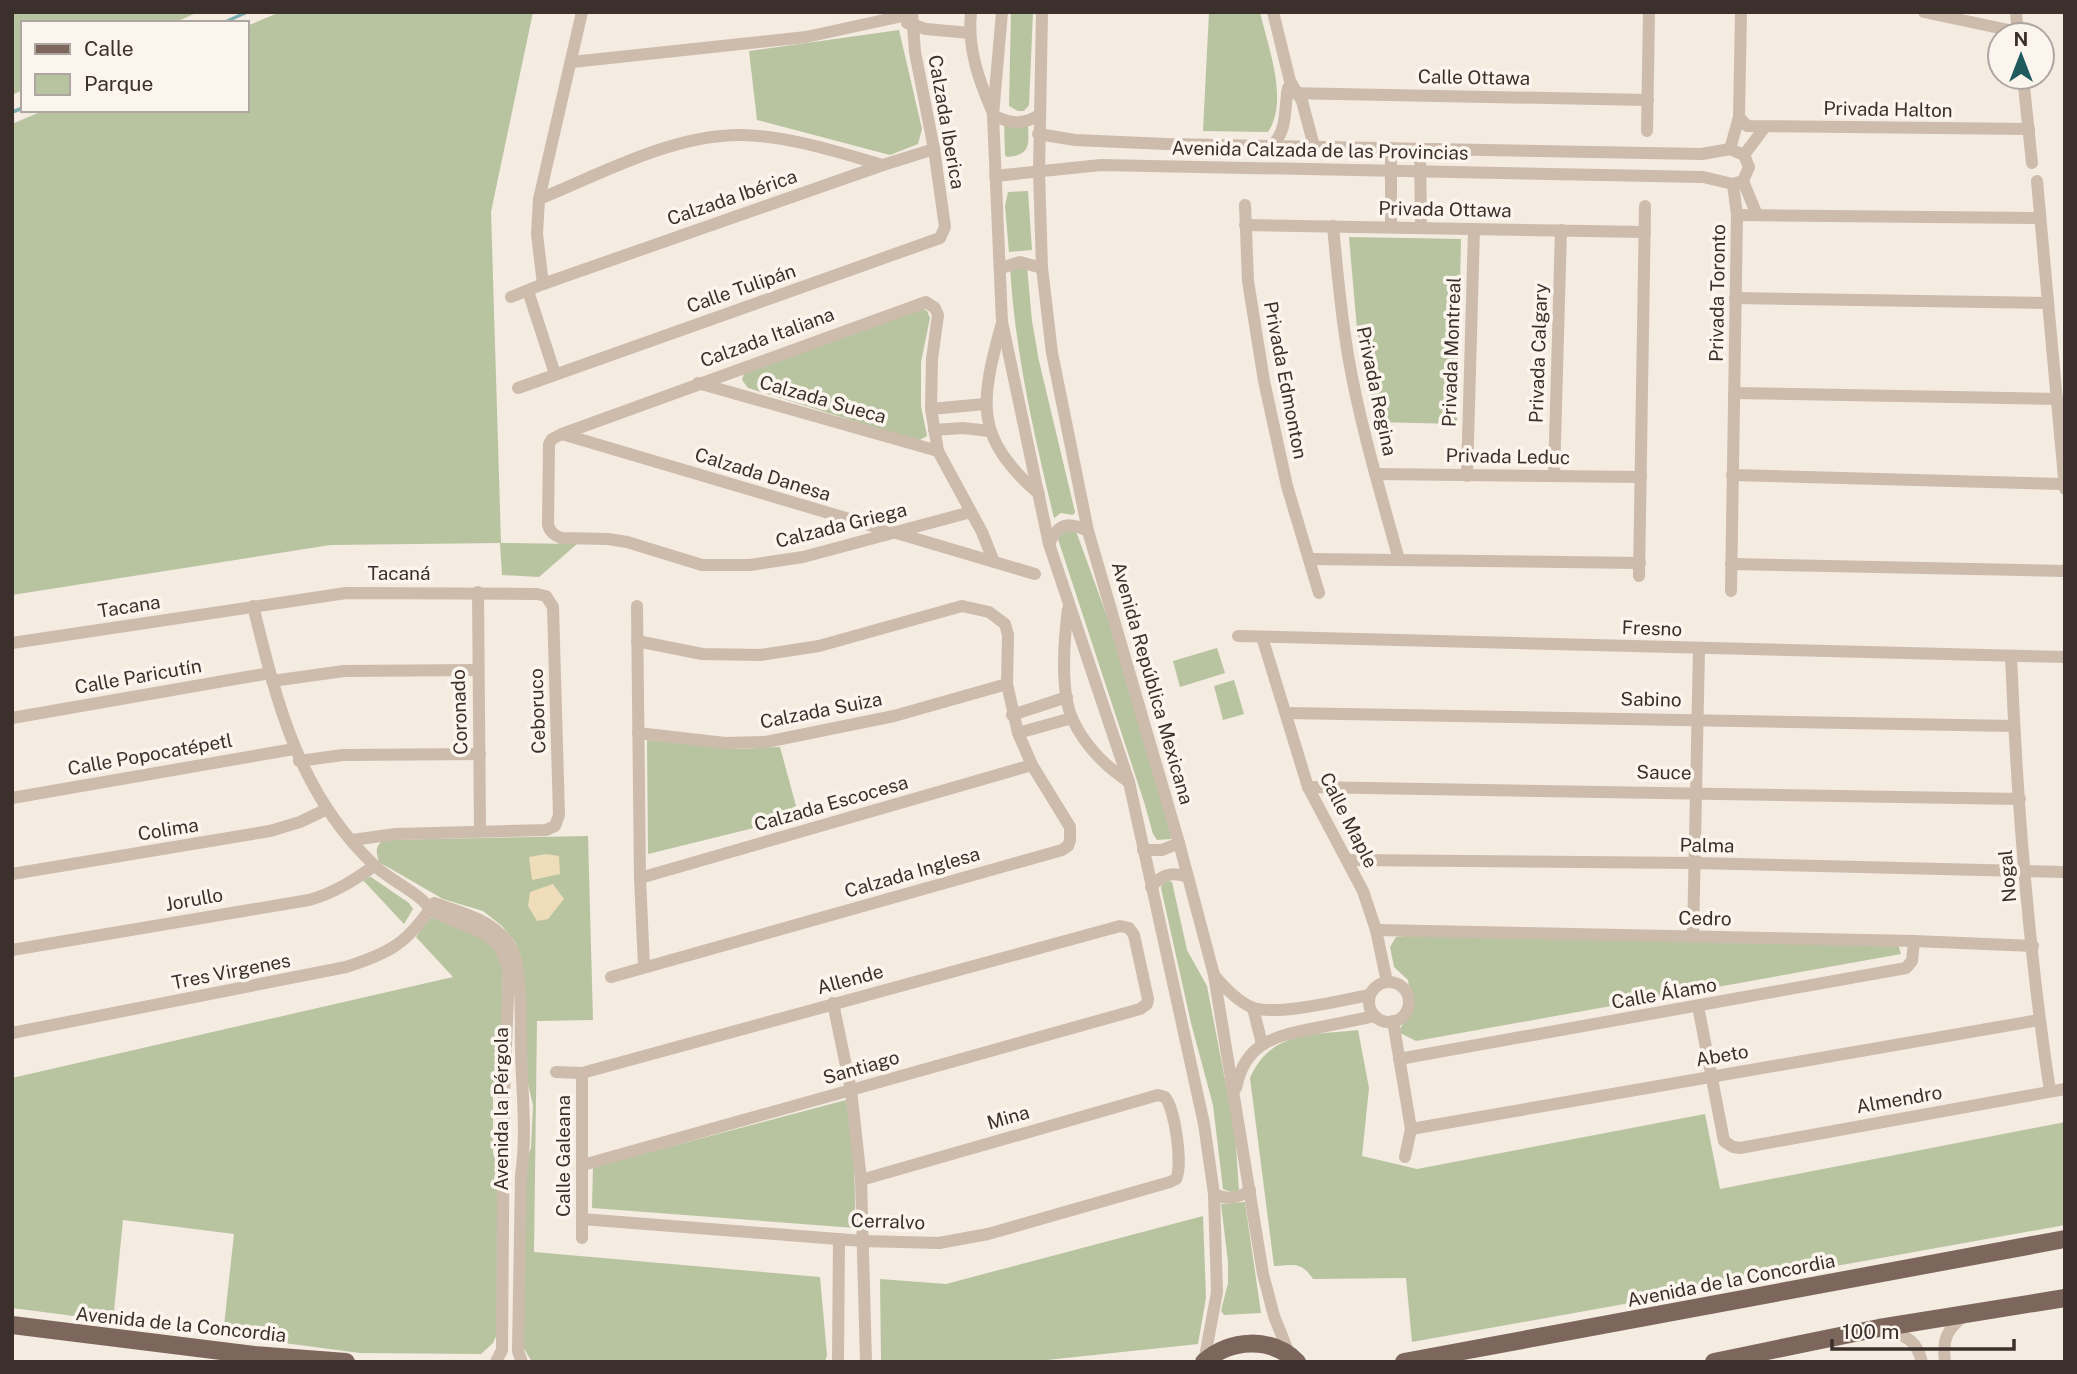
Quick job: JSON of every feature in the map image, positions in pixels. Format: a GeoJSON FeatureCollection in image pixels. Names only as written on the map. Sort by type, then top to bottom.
{"type":"FeatureCollection","features":[{"type":"Feature","properties":{"kind":"main road","name":"Avenida de la Concordia"},"geometry":{"type":"LineString","coordinates":[[1410,1361],[2065,1239]]}},
{"type":"Feature","properties":{"kind":"main road"},"geometry":{"type":"LineString","coordinates":[[1714,1362],[1880,1328],[2065,1298]]}},
{"type":"Feature","properties":{"kind":"main road","name":"Avenida de la Concordia"},"geometry":{"type":"LineString","coordinates":[[12,1325],[259,1358],[346,1362]]}},
{"type":"Feature","properties":{"kind":"main road"},"geometry":{"type":"LineString","coordinates":[[1204,1362],[1228,1347],[1246,1343],[1265,1344],[1293,1359],[1312,1362]]}},
{"type":"Feature","properties":{"kind":"street"},"geometry":{"type":"LineString","coordinates":[[543,284],[537,234],[539,199],[582,12]]}},
{"type":"Feature","properties":{"kind":"street"},"geometry":{"type":"LineString","coordinates":[[971,12],[970,33],[979,82],[993,115],[1016,123],[1028,122],[1039,114]]}},
{"type":"Feature","properties":{"kind":"street"},"geometry":{"type":"LineString","coordinates":[[1002,12],[993,115],[1002,322],[1049,544],[1129,782],[1204,1124],[1214,1194],[1216,1303],[1204,1362]]}},
{"type":"Feature","properties":{"kind":"street","name":"Avenida República Mexicana"},"geometry":{"type":"LineString","coordinates":[[1042,12],[1039,172],[1042,268],[1052,354],[1088,531],[1179,843],[1214,975],[1263,1274],[1280,1335],[1293,1359]]}},
{"type":"Feature","properties":{"kind":"street"},"geometry":{"type":"LineString","coordinates":[[1273,12],[1292,89],[1314,146]]}},
{"type":"Feature","properties":{"kind":"street"},"geometry":{"type":"LineString","coordinates":[[1647,131],[1649,12]]}},
{"type":"Feature","properties":{"kind":"street"},"geometry":{"type":"LineString","coordinates":[[1737,215],[1738,183],[1749,167],[1744,155],[1730,149],[1743,121],[1741,12]]}},
{"type":"Feature","properties":{"kind":"street"},"geometry":{"type":"LineString","coordinates":[[1924,12],[1986,27]]}},
{"type":"Feature","properties":{"kind":"street"},"geometry":{"type":"LineString","coordinates":[[572,62],[806,37],[907,14],[912,26],[943,32],[970,33]]}},
{"type":"Feature","properties":{"kind":"street","name":"Calzada Iberica"},"geometry":{"type":"LineString","coordinates":[[912,26],[945,227],[940,238]]}},
{"type":"Feature","properties":{"kind":"street"},"geometry":{"type":"LineString","coordinates":[[1272,145],[1281,135],[1292,89]]}},
{"type":"Feature","properties":{"kind":"street","name":"Calle Ottawa"},"geometry":{"type":"LineString","coordinates":[[1292,89],[1648,100]]}},
{"type":"Feature","properties":{"kind":"street"},"geometry":{"type":"LineString","coordinates":[[2025,91],[2032,163]]}},
{"type":"Feature","properties":{"kind":"street","name":"Privada Halton"},"geometry":{"type":"LineString","coordinates":[[1743,121],[1765,127],[2029,130]]}},
{"type":"Feature","properties":{"kind":"street"},"geometry":{"type":"LineString","coordinates":[[1744,155],[1765,127]]}},
{"type":"Feature","properties":{"kind":"street","name":"Avenida Calzada de las Provincias"},"geometry":{"type":"LineString","coordinates":[[1038,134],[1075,140],[1117,142],[1391,148],[1702,154],[1730,149]]}},
{"type":"Feature","properties":{"kind":"street"},"geometry":{"type":"LineString","coordinates":[[539,199],[666,148],[702,139],[742,135],[799,142],[883,164]]}},
{"type":"Feature","properties":{"kind":"street"},"geometry":{"type":"LineString","coordinates":[[1391,148],[1391,228]]}},
{"type":"Feature","properties":{"kind":"street"},"geometry":{"type":"LineString","coordinates":[[1420,148],[1421,228]]}},
{"type":"Feature","properties":{"kind":"street","name":"Calzada Ibérica"},"geometry":{"type":"LineString","coordinates":[[511,297],[883,164],[934,149]]}},
{"type":"Feature","properties":{"kind":"street","name":"Avenida Calzada de las Provincias"},"geometry":{"type":"LineString","coordinates":[[995,176],[1101,165],[1703,177],[1738,183]]}},
{"type":"Feature","properties":{"kind":"street"},"geometry":{"type":"LineString","coordinates":[[1732,475],[2065,486],[2037,181]]}},
{"type":"Feature","properties":{"kind":"street"},"geometry":{"type":"LineString","coordinates":[[1738,183],[1757,215]]}},
{"type":"Feature","properties":{"kind":"street","name":"Privada Edmonton"},"geometry":{"type":"LineString","coordinates":[[1245,205],[1248,281],[1264,381],[1287,486],[1319,593]]}},
{"type":"Feature","properties":{"kind":"street"},"geometry":{"type":"LineString","coordinates":[[1309,559],[1639,570],[1645,206]]}},
{"type":"Feature","properties":{"kind":"street","name":"Privada Toronto"},"geometry":{"type":"LineString","coordinates":[[1731,591],[1737,215],[2040,218]]}},
{"type":"Feature","properties":{"kind":"street","name":"Privada Ottawa"},"geometry":{"type":"LineString","coordinates":[[1245,225],[1645,232]]}},
{"type":"Feature","properties":{"kind":"street","name":"Privada Regina"},"geometry":{"type":"LineString","coordinates":[[1333,226],[1349,362],[1375,474],[1399,560]]}},
{"type":"Feature","properties":{"kind":"street","name":"Privada Montreal"},"geometry":{"type":"LineString","coordinates":[[1467,476],[1474,229]]}},
{"type":"Feature","properties":{"kind":"street","name":"Privada Calgary"},"geometry":{"type":"LineString","coordinates":[[1554,476],[1561,230]]}},
{"type":"Feature","properties":{"kind":"street","name":"Calle Tulipán"},"geometry":{"type":"LineString","coordinates":[[518,388],[940,238]]}},
{"type":"Feature","properties":{"kind":"street"},"geometry":{"type":"LineString","coordinates":[[1001,268],[1020,262],[1042,268]]}},
{"type":"Feature","properties":{"kind":"street"},"geometry":{"type":"LineString","coordinates":[[528,291],[555,374]]}},
{"type":"Feature","properties":{"kind":"street"},"geometry":{"type":"LineString","coordinates":[[1735,298],[2048,303]]}},
{"type":"Feature","properties":{"kind":"street","name":"Calzada Italiana"},"geometry":{"type":"LineString","coordinates":[[562,434],[926,302],[935,308],[938,315],[932,359],[931,409]]}},
{"type":"Feature","properties":{"kind":"street"},"geometry":{"type":"LineString","coordinates":[[1002,322],[985,404],[989,432],[1007,461],[1040,494]]}},
{"type":"Feature","properties":{"kind":"street","name":"Calzada Sueca"},"geometry":{"type":"LineString","coordinates":[[697,383],[938,452]]}},
{"type":"Feature","properties":{"kind":"street"},"geometry":{"type":"LineString","coordinates":[[1734,393],[2057,399]]}},
{"type":"Feature","properties":{"kind":"street"},"geometry":{"type":"LineString","coordinates":[[985,404],[931,409],[938,452],[971,512],[994,562]]}},
{"type":"Feature","properties":{"kind":"street"},"geometry":{"type":"LineString","coordinates":[[934,430],[963,428],[989,432]]}},
{"type":"Feature","properties":{"kind":"street","name":"Calzada Griega"},"geometry":{"type":"LineString","coordinates":[[562,434],[552,439],[549,444],[550,531],[561,538],[627,542],[702,565],[750,565],[803,557],[971,512]]}},
{"type":"Feature","properties":{"kind":"street","name":"Calzada Danesa"},"geometry":{"type":"LineString","coordinates":[[562,434],[1035,574]]}},
{"type":"Feature","properties":{"kind":"street","name":"Privada Leduc"},"geometry":{"type":"LineString","coordinates":[[1375,474],[1641,477]]}},
{"type":"Feature","properties":{"kind":"street"},"geometry":{"type":"LineString","coordinates":[[1049,544],[1054,531],[1064,525],[1075,524],[1088,531]]}},
{"type":"Feature","properties":{"kind":"street"},"geometry":{"type":"LineString","coordinates":[[1731,564],[2065,571]]}},
{"type":"Feature","properties":{"kind":"street","name":"Tacaná"},"geometry":{"type":"LineString","coordinates":[[253,606],[346,593],[478,592],[546,596]]}},
{"type":"Feature","properties":{"kind":"street","name":"Coronado"},"geometry":{"type":"LineString","coordinates":[[478,592],[480,830]]}},
{"type":"Feature","properties":{"kind":"street","name":"Ceboruco"},"geometry":{"type":"LineString","coordinates":[[480,830],[545,830],[555,827],[559,815],[553,607],[546,596]]}},
{"type":"Feature","properties":{"kind":"street"},"geometry":{"type":"LineString","coordinates":[[253,606],[271,677],[297,755],[327,809],[374,866],[429,904]]}},
{"type":"Feature","properties":{"kind":"street","name":"Tacana"},"geometry":{"type":"LineString","coordinates":[[12,643],[253,606]]}},
{"type":"Feature","properties":{"kind":"street","name":"Calzada Inglesa"},"geometry":{"type":"LineString","coordinates":[[611,977],[1062,850],[1068,846],[1070,840],[1070,827],[1032,765],[1012,715],[1007,684],[1008,635],[998,617],[976,607],[962,606],[819,646],[760,655],[702,654],[637,641]]}},
{"type":"Feature","properties":{"kind":"street"},"geometry":{"type":"LineString","coordinates":[[1069,606],[1065,647],[1067,697],[1072,718],[1096,755],[1108,768],[1129,782]]}},
{"type":"Feature","properties":{"kind":"street"},"geometry":{"type":"LineString","coordinates":[[637,607],[643,967]]}},
{"type":"Feature","properties":{"kind":"street","name":"Fresno"},"geometry":{"type":"LineString","coordinates":[[1238,636],[2065,657]]}},
{"type":"Feature","properties":{"kind":"street","name":"Calle Maple"},"geometry":{"type":"LineString","coordinates":[[1262,637],[1308,787],[1363,891],[1376,930],[1387,982]]}},
{"type":"Feature","properties":{"kind":"street"},"geometry":{"type":"LineString","coordinates":[[1693,937],[1699,649]]}},
{"type":"Feature","properties":{"kind":"street","name":"Nogal"},"geometry":{"type":"LineString","coordinates":[[2011,656],[2014,726],[2039,1020],[2050,1091]]}},
{"type":"Feature","properties":{"kind":"street","name":"Calle Paricutín"},"geometry":{"type":"LineString","coordinates":[[12,718],[271,677],[344,671],[477,670]]}},
{"type":"Feature","properties":{"kind":"street","name":"Calzada Suiza"},"geometry":{"type":"LineString","coordinates":[[638,733],[726,743],[766,742],[894,716],[1007,684]]}},
{"type":"Feature","properties":{"kind":"street"},"geometry":{"type":"LineString","coordinates":[[1012,715],[1067,697]]}},
{"type":"Feature","properties":{"kind":"street","name":"Sabino"},"geometry":{"type":"LineString","coordinates":[[1287,713],[2014,726]]}},
{"type":"Feature","properties":{"kind":"street"},"geometry":{"type":"LineString","coordinates":[[1018,733],[1072,718]]}},
{"type":"Feature","properties":{"kind":"street","name":"Calle Popocatépetl"},"geometry":{"type":"LineString","coordinates":[[12,798],[297,755],[480,754]]}},
{"type":"Feature","properties":{"kind":"street","name":"Calzada Escocesa"},"geometry":{"type":"LineString","coordinates":[[640,878],[1032,765]]}},
{"type":"Feature","properties":{"kind":"street","name":"Sauce"},"geometry":{"type":"LineString","coordinates":[[1308,787],[2020,799]]}},
{"type":"Feature","properties":{"kind":"street","name":"Colima"},"geometry":{"type":"LineString","coordinates":[[12,874],[270,831],[300,822],[327,809]]}},
{"type":"Feature","properties":{"kind":"street"},"geometry":{"type":"LineString","coordinates":[[352,840],[396,834],[480,830]]}},
{"type":"Feature","properties":{"kind":"street"},"geometry":{"type":"LineString","coordinates":[[1143,850],[1162,850],[1179,843]]}},
{"type":"Feature","properties":{"kind":"street","name":"Palma"},"geometry":{"type":"LineString","coordinates":[[1348,860],[1694,863],[2065,872]]}},
{"type":"Feature","properties":{"kind":"street","name":"Jorullo"},"geometry":{"type":"LineString","coordinates":[[12,950],[309,900],[344,887],[374,866]]}},
{"type":"Feature","properties":{"kind":"street"},"geometry":{"type":"LineString","coordinates":[[1151,887],[1156,881],[1171,874],[1187,877]]}},
{"type":"Feature","properties":{"kind":"street","name":"Tres Virgenes"},"geometry":{"type":"LineString","coordinates":[[12,1033],[346,967],[386,954],[399,945],[429,904]]}},
{"type":"Feature","properties":{"kind":"street","name":"Avenida la Pérgola"},"geometry":{"type":"LineString","coordinates":[[429,904],[478,918],[491,925],[509,944],[515,957],[524,1156],[521,1175],[518,1352],[522,1362]]}},
{"type":"Feature","properties":{"kind":"street","name":"Avenida la Pérgola"},"geometry":{"type":"LineString","coordinates":[[429,904],[482,931],[494,941],[506,958],[509,974],[502,1350],[496,1362]]}},
{"type":"Feature","properties":{"kind":"street","name":"Allende"},"geometry":{"type":"LineString","coordinates":[[556,1072],[582,1073],[1120,926],[1133,931],[1148,993],[1147,1004]]}},
{"type":"Feature","properties":{"kind":"street","name":"Cedro"},"geometry":{"type":"LineString","coordinates":[[1376,930],[1914,941],[2033,946]]}},
{"type":"Feature","properties":{"kind":"street","name":"Calle Álamo"},"geometry":{"type":"LineString","coordinates":[[1399,1059],[1906,968],[1912,961],[1914,941]]}},
{"type":"Feature","properties":{"kind":"street"},"geometry":{"type":"LineString","coordinates":[[1214,975],[1233,995],[1253,1008],[1286,1009],[1370,995]]}},
{"type":"Feature","properties":{"kind":"street"},"geometry":{"type":"LineString","coordinates":[[1387,982],[1400,985],[1408,995],[1408,1008],[1400,1019],[1393,1021],[1376,1016],[1369,1004],[1370,995],[1379,984],[1387,982]]}},
{"type":"Feature","properties":{"kind":"street"},"geometry":{"type":"LineString","coordinates":[[833,1003],[851,1090],[861,1180],[865,1359],[838,1359],[839,1239]]}},
{"type":"Feature","properties":{"kind":"street","name":"Santiago"},"geometry":{"type":"LineString","coordinates":[[583,1165],[1140,1009],[1147,1004]]}},
{"type":"Feature","properties":{"kind":"street"},"geometry":{"type":"LineString","coordinates":[[1698,1006],[1711,1077]]}},
{"type":"Feature","properties":{"kind":"street"},"geometry":{"type":"LineString","coordinates":[[1253,1008],[1262,1044]]}},
{"type":"Feature","properties":{"kind":"street"},"geometry":{"type":"LineString","coordinates":[[1286,1009],[1293,1033]]}},
{"type":"Feature","properties":{"kind":"street"},"geometry":{"type":"LineString","coordinates":[[1235,1096],[1242,1068],[1262,1044],[1276,1037],[1376,1016]]}},
{"type":"Feature","properties":{"kind":"street","name":"Abeto"},"geometry":{"type":"LineString","coordinates":[[1411,1129],[2039,1020]]}},
{"type":"Feature","properties":{"kind":"street"},"geometry":{"type":"LineString","coordinates":[[1393,1021],[1411,1129],[1405,1157]]}},
{"type":"Feature","properties":{"kind":"street","name":"Calle Galeana"},"geometry":{"type":"LineString","coordinates":[[582,1073],[582,1238]]}},
{"type":"Feature","properties":{"kind":"street"},"geometry":{"type":"LineString","coordinates":[[506,1075],[522,1074]]}},
{"type":"Feature","properties":{"kind":"street","name":"Almendro"},"geometry":{"type":"LineString","coordinates":[[1711,1077],[1724,1141],[1740,1148],[2065,1089]]}},
{"type":"Feature","properties":{"kind":"street","name":"Mina"},"geometry":{"type":"LineString","coordinates":[[861,1180],[1150,1096],[1165,1097],[1171,1108],[1180,1172]]}},
{"type":"Feature","properties":{"kind":"street","name":"Cerralvo"},"geometry":{"type":"LineString","coordinates":[[582,1219],[863,1241],[939,1243],[988,1234],[1170,1182],[1176,1179],[1180,1172]]}},
{"type":"Feature","properties":{"kind":"street"},"geometry":{"type":"LineString","coordinates":[[505,1174],[521,1175]]}},
{"type":"Feature","properties":{"kind":"street"},"geometry":{"type":"LineString","coordinates":[[1214,1194],[1228,1198],[1244,1195],[1250,1190]]}},
{"type":"Feature","properties":{"kind":"street"},"geometry":{"type":"LineString","coordinates":[[839,1301],[864,1301]]}},
{"type":"Feature","properties":{"kind":"street"},"geometry":{"type":"LineString","coordinates":[[1945,1362],[1943,1343],[1946,1334],[1953,1324],[1967,1313]]}},
{"type":"Feature","properties":{"kind":"street"},"geometry":{"type":"LineString","coordinates":[[1880,1328],[1910,1340],[1918,1348],[1922,1362]]}},
{"type":"Feature","properties":{"kind":"green space"},"geometry":{"type":"Polygon","coordinates":[[[12,12],[198,12],[178,21],[21,21],[21,91],[12,95],[12,12]]]}},
{"type":"Feature","properties":{"kind":"green space"},"geometry":{"type":"Polygon","coordinates":[[[280,12],[533,12],[491,212],[501,543],[577,544],[539,577],[502,575],[500,543],[330,545],[12,595],[12,124],[40,112],[248,112],[248,26],[280,12]]]}},
{"type":"Feature","properties":{"kind":"green space"},"geometry":{"type":"Polygon","coordinates":[[[1011,12],[1033,12],[1029,105],[1024,111],[1009,106],[1011,12]]]}},
{"type":"Feature","properties":{"kind":"green space"},"geometry":{"type":"Polygon","coordinates":[[[1209,12],[1260,12],[1277,89],[1277,105],[1268,132],[1203,131],[1209,12]]]}},
{"type":"Feature","properties":{"kind":"green space"},"geometry":{"type":"Polygon","coordinates":[[[899,30],[922,129],[918,144],[890,155],[757,120],[749,51],[899,30]]]}},
{"type":"Feature","properties":{"kind":"green space"},"geometry":{"type":"Polygon","coordinates":[[[1004,121],[1028,122],[1027,146],[1021,154],[1007,157],[1005,155],[1004,121]]]}},
{"type":"Feature","properties":{"kind":"green space"},"geometry":{"type":"Polygon","coordinates":[[[1028,191],[1032,250],[1009,252],[1005,206],[1008,192],[1028,191]]]}},
{"type":"Feature","properties":{"kind":"green space"},"geometry":{"type":"Polygon","coordinates":[[[1349,237],[1461,239],[1457,424],[1375,422],[1357,329],[1349,237]]]}},
{"type":"Feature","properties":{"kind":"green space"},"geometry":{"type":"Polygon","coordinates":[[[1027,266],[1039,361],[1075,512],[1073,515],[1061,513],[1054,518],[1026,393],[1016,330],[1010,267],[1027,266]]]}},
{"type":"Feature","properties":{"kind":"green space"},"geometry":{"type":"Polygon","coordinates":[[[920,307],[927,311],[930,318],[921,362],[921,406],[927,436],[918,441],[748,388],[742,380],[744,373],[920,307]]]}},
{"type":"Feature","properties":{"kind":"green space"},"geometry":{"type":"Polygon","coordinates":[[[1059,530],[1076,531],[1125,666],[1172,834],[1171,839],[1157,840],[1153,834],[1057,536],[1059,530]]]}},
{"type":"Feature","properties":{"kind":"green space"},"geometry":{"type":"Polygon","coordinates":[[[1217,648],[1225,673],[1180,687],[1173,661],[1217,648]]]}},
{"type":"Feature","properties":{"kind":"green space"},"geometry":{"type":"Polygon","coordinates":[[[1234,680],[1244,714],[1223,720],[1214,686],[1234,680]]]}},
{"type":"Feature","properties":{"kind":"green space"},"geometry":{"type":"Polygon","coordinates":[[[647,740],[738,749],[780,747],[799,817],[648,854],[647,740]]]}},
{"type":"Feature","properties":{"kind":"green space"},"geometry":{"type":"Polygon","coordinates":[[[588,836],[593,1020],[537,1021],[534,1252],[820,1277],[827,1355],[825,1362],[532,1362],[520,1342],[524,1168],[531,1148],[533,1105],[523,1063],[521,958],[515,942],[502,926],[483,911],[443,899],[379,862],[377,850],[383,840],[588,836]]]}},
{"type":"Feature","properties":{"kind":"green space"},"geometry":{"type":"Polygon","coordinates":[[[371,877],[409,903],[413,909],[404,924],[361,878],[371,877]]]}},
{"type":"Feature","properties":{"kind":"green space"},"geometry":{"type":"Polygon","coordinates":[[[1172,882],[1187,950],[1207,986],[1235,1132],[1239,1191],[1223,1189],[1213,1105],[1191,1023],[1161,888],[1162,884],[1172,882]]]}},
{"type":"Feature","properties":{"kind":"green space"},"geometry":{"type":"Polygon","coordinates":[[[436,917],[469,930],[487,941],[494,949],[503,971],[501,1056],[493,1095],[493,1153],[501,1177],[499,1330],[493,1343],[481,1354],[360,1353],[223,1335],[234,1234],[123,1220],[113,1321],[12,1308],[12,1078],[453,977],[416,937],[429,918],[436,917]]]}},
{"type":"Feature","properties":{"kind":"green space"},"geometry":{"type":"Polygon","coordinates":[[[1396,937],[1898,944],[1901,954],[1416,1041],[1398,1032],[1412,1008],[1408,980],[1394,967],[1390,947],[1396,937]]]}},
{"type":"Feature","properties":{"kind":"green space"},"geometry":{"type":"Polygon","coordinates":[[[1358,1030],[1369,1088],[1362,1156],[1417,1169],[1705,1114],[1720,1189],[2065,1122],[2065,1225],[1412,1342],[1406,1278],[1313,1279],[1301,1267],[1274,1266],[1250,1078],[1269,1051],[1281,1043],[1309,1035],[1358,1030]]]}},
{"type":"Feature","properties":{"kind":"green space"},"geometry":{"type":"Polygon","coordinates":[[[846,1100],[853,1148],[855,1228],[592,1208],[593,1167],[846,1100]]]}},
{"type":"Feature","properties":{"kind":"green space"},"geometry":{"type":"Polygon","coordinates":[[[1245,1202],[1261,1313],[1224,1315],[1221,1311],[1228,1283],[1228,1262],[1221,1204],[1245,1202]]]}},
{"type":"Feature","properties":{"kind":"green space"},"geometry":{"type":"Polygon","coordinates":[[[1203,1216],[1206,1298],[1198,1344],[1028,1362],[881,1360],[880,1279],[946,1284],[1203,1216]]]}},
{"type":"Feature","properties":{"kind":"sand"},"geometry":{"type":"Polygon","coordinates":[[[546,854],[559,856],[560,874],[532,880],[529,857],[546,854]]]}},
{"type":"Feature","properties":{"kind":"sand"},"geometry":{"type":"Polygon","coordinates":[[[553,884],[564,899],[548,919],[537,921],[528,906],[530,892],[553,884]]]}},
{"type":"Feature","properties":{"kind":"waterway"},"geometry":{"type":"LineString","coordinates":[[227,21],[247,12]]}},
{"type":"Feature","properties":{"kind":"waterway"},"geometry":{"type":"LineString","coordinates":[[12,112],[21,109]]}}]}
